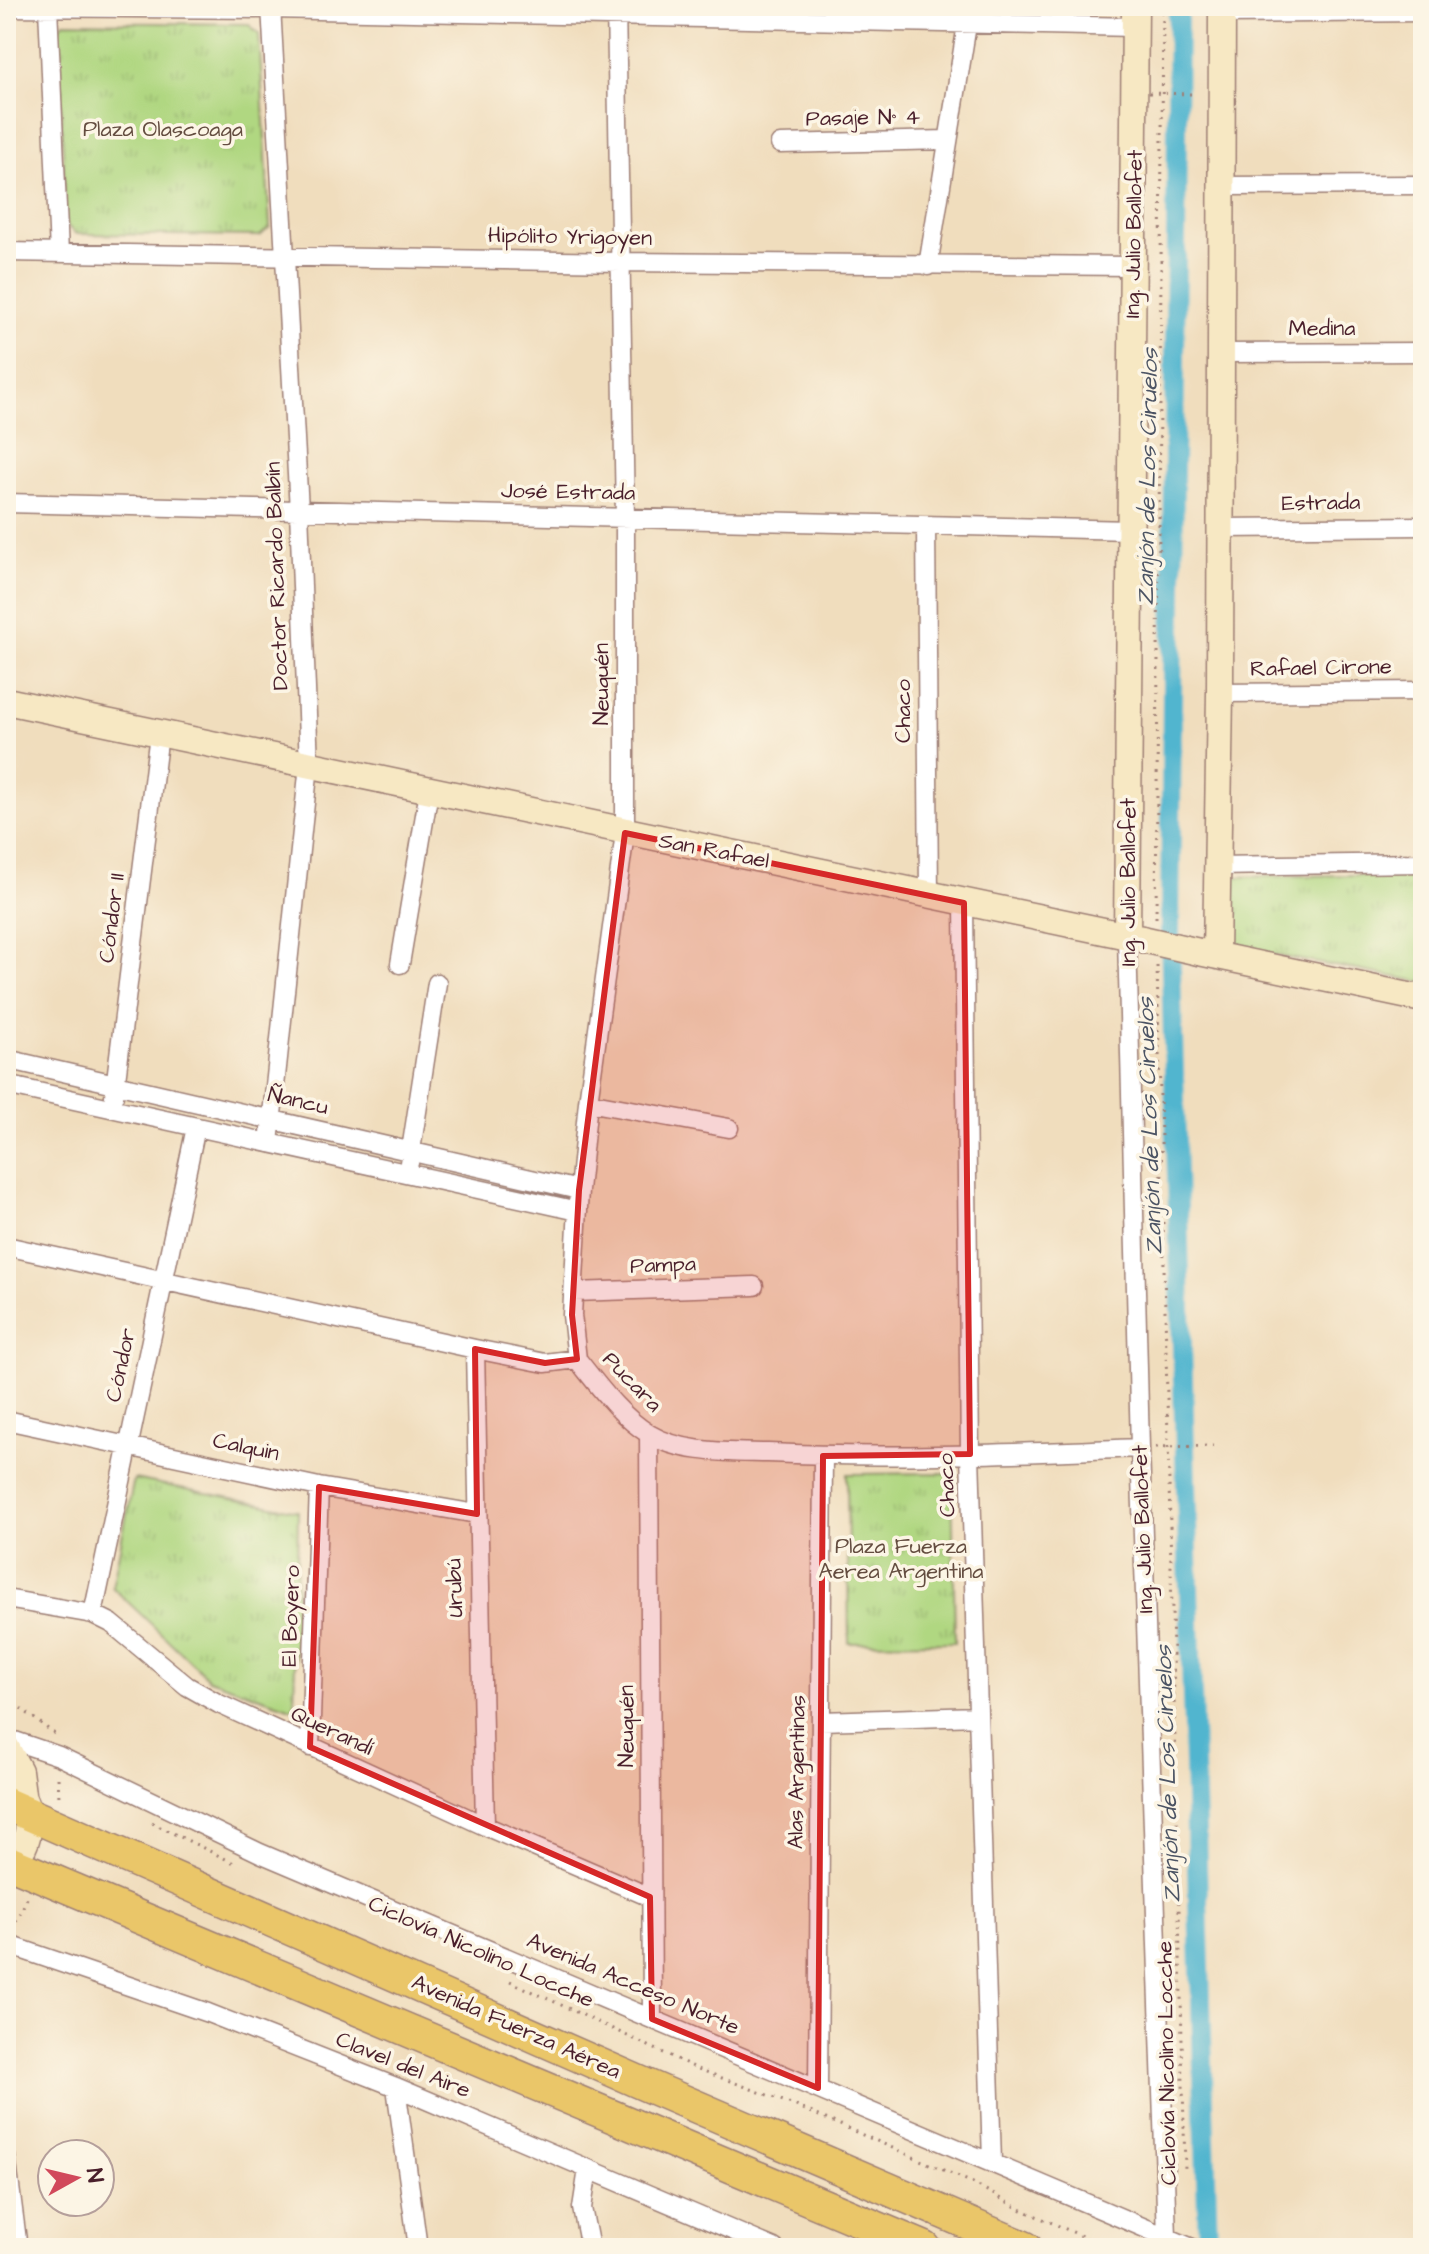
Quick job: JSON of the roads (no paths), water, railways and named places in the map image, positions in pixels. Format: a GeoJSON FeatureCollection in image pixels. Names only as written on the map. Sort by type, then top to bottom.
{"type":"FeatureCollection","features":[{"type":"Feature","properties":{"kind":"highway","name":"Avenida Fuerza Aérea"},"geometry":{"type":"LineString","coordinates":[[23,1797],[660,2091],[1026,2248]]}},
{"type":"Feature","properties":{"kind":"highway","name":"Avenida Fuerza Aérea"},"geometry":{"type":"LineString","coordinates":[[15,1867],[925,2248]]}},
{"type":"Feature","properties":{"kind":"street"},"geometry":{"type":"LineString","coordinates":[[6,7],[1134,17]]}},
{"type":"Feature","properties":{"kind":"street"},"geometry":{"type":"LineString","coordinates":[[48,7],[59,253]]}},
{"type":"Feature","properties":{"kind":"street","name":"Doctor Ricardo Balbín"},"geometry":{"type":"LineString","coordinates":[[269,1143],[309,765],[299,510],[271,7]]}},
{"type":"Feature","properties":{"kind":"street"},"geometry":{"type":"LineString","coordinates":[[1207,953],[1216,866],[1220,693],[1222,10],[1423,12]]}},
{"type":"Feature","properties":{"kind":"street","name":"Neuquén"},"geometry":{"type":"LineString","coordinates":[[577,1359],[572,1315],[579,1190],[625,833],[625,517],[616,12]]}},
{"type":"Feature","properties":{"kind":"street"},"geometry":{"type":"LineString","coordinates":[[928,266],[969,15]]}},
{"type":"Feature","properties":{"kind":"street","name":"Ing. Julio Ballofet"},"geometry":{"type":"LineString","coordinates":[[1134,17],[1130,530],[1145,940],[1140,1448],[1167,2237]]}},
{"type":"Feature","properties":{"kind":"street","name":"Pasaje N° 4"},"geometry":{"type":"LineString","coordinates":[[780,144],[947,140]]}},
{"type":"Feature","properties":{"kind":"street"},"geometry":{"type":"LineString","coordinates":[[1222,186],[1423,185]]}},
{"type":"Feature","properties":{"kind":"street","name":"Hipólito Yrigoyen"},"geometry":{"type":"LineString","coordinates":[[6,252],[928,266],[1134,266]]}},
{"type":"Feature","properties":{"kind":"street","name":"Medina"},"geometry":{"type":"LineString","coordinates":[[1220,353],[1423,352]]}},
{"type":"Feature","properties":{"kind":"street","name":"José Estrada"},"geometry":{"type":"LineString","coordinates":[[6,503],[1130,530]]}},
{"type":"Feature","properties":{"kind":"street","name":"Chaco"},"geometry":{"type":"LineString","coordinates":[[926,526],[929,895]]}},
{"type":"Feature","properties":{"kind":"street","name":"Estrada"},"geometry":{"type":"LineString","coordinates":[[1220,528],[1423,526]]}},
{"type":"Feature","properties":{"kind":"street","name":"Rafael Cirone"},"geometry":{"type":"LineString","coordinates":[[1220,693],[1423,691]]}},
{"type":"Feature","properties":{"kind":"street","name":"San Rafael"},"geometry":{"type":"LineString","coordinates":[[6,701],[1423,999]]}},
{"type":"Feature","properties":{"kind":"street","name":"Cóndor II"},"geometry":{"type":"LineString","coordinates":[[112,1108],[159,734]]}},
{"type":"Feature","properties":{"kind":"street"},"geometry":{"type":"LineString","coordinates":[[400,964],[429,791]]}},
{"type":"Feature","properties":{"kind":"street"},"geometry":{"type":"LineString","coordinates":[[1216,866],[1423,863]]}},
{"type":"Feature","properties":{"kind":"street","name":"Chaco"},"geometry":{"type":"LineString","coordinates":[[964,903],[970,1454],[992,2162]]}},
{"type":"Feature","properties":{"kind":"street"},"geometry":{"type":"LineString","coordinates":[[408,1174],[437,983]]}},
{"type":"Feature","properties":{"kind":"street","name":"Ñancu"},"geometry":{"type":"LineString","coordinates":[[6,1059],[579,1190]]}},
{"type":"Feature","properties":{"kind":"street"},"geometry":{"type":"LineString","coordinates":[[6,1085],[578,1211]]}},
{"type":"Feature","properties":{"kind":"street"},"geometry":{"type":"LineString","coordinates":[[588,1102],[729,1128]]}},
{"type":"Feature","properties":{"kind":"street","name":"Cóndor"},"geometry":{"type":"LineString","coordinates":[[93,1614],[196,1127]]}},
{"type":"Feature","properties":{"kind":"street","name":"Pucara"},"geometry":{"type":"LineString","coordinates":[[6,1246],[545,1363],[577,1359],[608,1399],[649,1434],[682,1446],[714,1451],[823,1456],[1140,1448]]}},
{"type":"Feature","properties":{"kind":"street","name":"Pampa"},"geometry":{"type":"LineString","coordinates":[[574,1292],[754,1286]]}},
{"type":"Feature","properties":{"kind":"street","name":"Urubú"},"geometry":{"type":"LineString","coordinates":[[475,1349],[485,1826]]}},
{"type":"Feature","properties":{"kind":"street","name":"Calquin"},"geometry":{"type":"LineString","coordinates":[[6,1420],[319,1487],[477,1514]]}},
{"type":"Feature","properties":{"kind":"street","name":"Neuquén"},"geometry":{"type":"LineString","coordinates":[[649,1434],[652,2019]]}},
{"type":"Feature","properties":{"kind":"street","name":"Alas Argentinas"},"geometry":{"type":"LineString","coordinates":[[818,2088],[823,1456]]}},
{"type":"Feature","properties":{"kind":"street","name":"El Boyero"},"geometry":{"type":"LineString","coordinates":[[310,1747],[319,1487]]}},
{"type":"Feature","properties":{"kind":"street","name":"Querandí"},"geometry":{"type":"LineString","coordinates":[[6,1599],[93,1614],[111,1623],[187,1686],[310,1747],[650,1897]]}},
{"type":"Feature","properties":{"kind":"street"},"geometry":{"type":"LineString","coordinates":[[821,1721],[978,1716]]}},
{"type":"Feature","properties":{"kind":"street","name":"Avenida Acceso Norte"},"geometry":{"type":"LineString","coordinates":[[6,1738],[64,1753],[260,1853],[1192,2248]]}},
{"type":"Feature","properties":{"kind":"street"},"geometry":{"type":"LineString","coordinates":[[6,1747],[23,1797],[29,1832],[15,1867]]}},
{"type":"Feature","properties":{"kind":"street"},"geometry":{"type":"LineString","coordinates":[[23,1797],[27,1762],[64,1753]]}},
{"type":"Feature","properties":{"kind":"street","name":"Clavel del Aire"},"geometry":{"type":"LineString","coordinates":[[6,1944],[208,2013],[396,2087],[764,2246]]}},
{"type":"Feature","properties":{"kind":"street"},"geometry":{"type":"LineString","coordinates":[[396,2087],[418,2248]]}},
{"type":"Feature","properties":{"kind":"street"},"geometry":{"type":"LineString","coordinates":[[6,2156],[18,2248]]}},
{"type":"Feature","properties":{"kind":"street"},"geometry":{"type":"LineString","coordinates":[[588,2169],[582,2208],[590,2248]]}},
{"type":"Feature","properties":{"kind":"waterway","name":"Zanjón de Los Ciruelos"},"geometry":{"type":"LineString","coordinates":[[1178,6],[1170,933],[1208,2244]]}},
{"type":"Feature","properties":{"kind":"park label","name":"Plaza Olascoaga"},"geometry":{"type":"Point","coordinates":[163,129]}},
{"type":"Feature","properties":{"kind":"park label","name":"Plaza Fuerza Aerea Argentina"},"geometry":{"type":"Point","coordinates":[901,1558]}}]}
